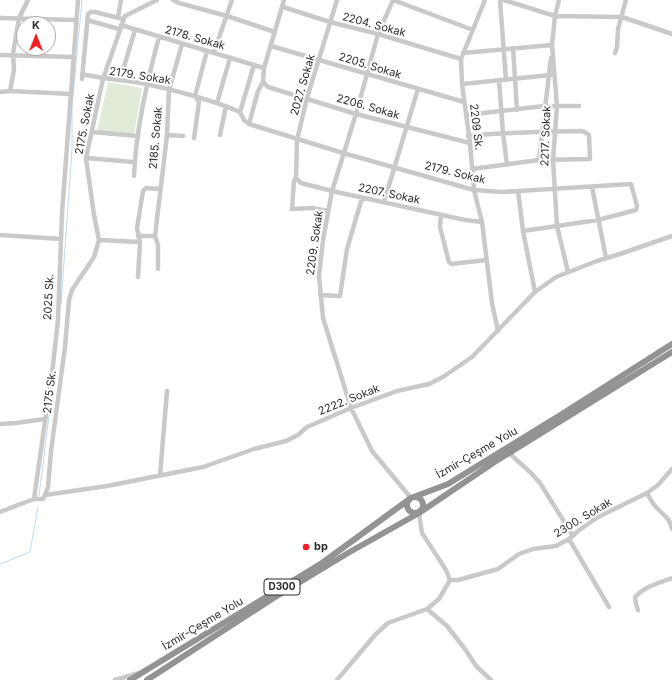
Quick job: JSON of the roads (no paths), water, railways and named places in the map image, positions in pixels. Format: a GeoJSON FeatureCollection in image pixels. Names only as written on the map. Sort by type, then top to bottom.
{"type":"FeatureCollection","features":[{"type":"Feature","properties":{"kind":"highway","name":"İzmir-Çeşme Yolu"},"geometry":{"type":"LineString","coordinates":[[130,680],[322,563],[411,498],[448,484],[672,344]]}},
{"type":"Feature","properties":{"kind":"highway","name":"İzmir-Çeşme Yolu"},"geometry":{"type":"LineString","coordinates":[[147,680],[348,552],[419,513],[509,453],[672,352]]}},
{"type":"Feature","properties":{"kind":"highway"},"geometry":{"type":"LineString","coordinates":[[417,497],[423,502],[422,510],[419,513],[412,512],[408,508],[408,503],[411,498],[417,497]]}},
{"type":"Feature","properties":{"kind":"street"},"geometry":{"type":"LineString","coordinates":[[20,16],[28,0]]}},
{"type":"Feature","properties":{"kind":"street","name":"2025 Sk."},"geometry":{"type":"LineString","coordinates":[[34,499],[58,320],[61,239],[78,0]]}},
{"type":"Feature","properties":{"kind":"street","name":"2175. Sokak"},"geometry":{"type":"LineString","coordinates":[[72,290],[94,257],[99,240],[86,158],[103,79],[120,27],[121,0]]}},
{"type":"Feature","properties":{"kind":"street"},"geometry":{"type":"LineString","coordinates":[[146,0],[155,1]]}},
{"type":"Feature","properties":{"kind":"street"},"geometry":{"type":"LineString","coordinates":[[173,0],[275,32]]}},
{"type":"Feature","properties":{"kind":"street"},"geometry":{"type":"LineString","coordinates":[[214,52],[232,0]]}},
{"type":"Feature","properties":{"kind":"street"},"geometry":{"type":"LineString","coordinates":[[254,65],[240,112],[244,120],[249,124],[258,91],[263,82],[264,68],[284,0]]}},
{"type":"Feature","properties":{"kind":"street","name":"2027. Sokak"},"geometry":{"type":"LineString","coordinates":[[328,211],[312,208],[292,210],[294,181],[296,178],[297,140],[307,98],[337,0]]}},
{"type":"Feature","properties":{"kind":"street"},"geometry":{"type":"LineString","coordinates":[[393,0],[473,30]]}},
{"type":"Feature","properties":{"kind":"street","name":"2209. Sokak"},"geometry":{"type":"LineString","coordinates":[[393,0],[378,34],[356,114],[332,191],[319,266],[320,295],[323,318],[351,408],[372,451],[411,498]]}},
{"type":"Feature","properties":{"kind":"street","name":"2209 Sk."},"geometry":{"type":"LineString","coordinates":[[485,0],[461,59],[462,84],[470,143],[474,190],[482,222],[486,260],[498,330]]}},
{"type":"Feature","properties":{"kind":"street"},"geometry":{"type":"LineString","coordinates":[[500,0],[506,80]]}},
{"type":"Feature","properties":{"kind":"street"},"geometry":{"type":"LineString","coordinates":[[504,0],[555,16],[622,17],[672,34]]}},
{"type":"Feature","properties":{"kind":"street","name":"2217. Sokak"},"geometry":{"type":"LineString","coordinates":[[559,0],[555,16],[552,45],[551,75],[557,106],[553,160],[557,226],[568,272]]}},
{"type":"Feature","properties":{"kind":"street"},"geometry":{"type":"LineString","coordinates":[[615,52],[617,47],[618,29],[626,0]]}},
{"type":"Feature","properties":{"kind":"street"},"geometry":{"type":"LineString","coordinates":[[87,20],[88,14],[91,12],[121,19],[155,1]]}},
{"type":"Feature","properties":{"kind":"street","name":"2204. Sokak"},"geometry":{"type":"LineString","coordinates":[[283,7],[330,22],[378,34],[461,59]]}},
{"type":"Feature","properties":{"kind":"street"},"geometry":{"type":"LineString","coordinates":[[0,18],[16,18]]}},
{"type":"Feature","properties":{"kind":"street"},"geometry":{"type":"LineString","coordinates":[[56,19],[76,20]]}},
{"type":"Feature","properties":{"kind":"street","name":"2178. Sokak"},"geometry":{"type":"LineString","coordinates":[[87,20],[135,30],[214,52],[264,68]]}},
{"type":"Feature","properties":{"kind":"street","name":"2179. Sokak"},"geometry":{"type":"LineString","coordinates":[[87,20],[82,77],[146,84],[195,96],[240,112]]}},
{"type":"Feature","properties":{"kind":"street"},"geometry":{"type":"LineString","coordinates":[[120,80],[135,30]]}},
{"type":"Feature","properties":{"kind":"street"},"geometry":{"type":"LineString","coordinates":[[10,91],[14,70],[13,54],[16,36]]}},
{"type":"Feature","properties":{"kind":"street"},"geometry":{"type":"LineString","coordinates":[[134,176],[134,162],[146,84],[159,37]]}},
{"type":"Feature","properties":{"kind":"street","name":"2185. Sokak"},"geometry":{"type":"LineString","coordinates":[[158,269],[158,245],[156,236],[167,135],[169,90],[182,44]]}},
{"type":"Feature","properties":{"kind":"street"},"geometry":{"type":"LineString","coordinates":[[464,53],[552,45]]}},
{"type":"Feature","properties":{"kind":"street","name":"2205. Sokak"},"geometry":{"type":"LineString","coordinates":[[270,46],[464,102]]}},
{"type":"Feature","properties":{"kind":"street"},"geometry":{"type":"LineString","coordinates":[[513,48],[517,110]]}},
{"type":"Feature","properties":{"kind":"street"},"geometry":{"type":"LineString","coordinates":[[194,138],[199,102],[195,96],[207,51]]}},
{"type":"Feature","properties":{"kind":"street"},"geometry":{"type":"LineString","coordinates":[[0,54],[74,57]]}},
{"type":"Feature","properties":{"kind":"street"},"geometry":{"type":"LineString","coordinates":[[217,103],[230,58]]}},
{"type":"Feature","properties":{"kind":"street"},"geometry":{"type":"LineString","coordinates":[[462,84],[551,75],[544,106],[539,160]]}},
{"type":"Feature","properties":{"kind":"street"},"geometry":{"type":"LineString","coordinates":[[499,80],[502,111],[502,133],[507,165]]}},
{"type":"Feature","properties":{"kind":"street","name":"2206. Sokak"},"geometry":{"type":"LineString","coordinates":[[263,82],[268,87],[356,114],[470,143]]}},
{"type":"Feature","properties":{"kind":"street"},"geometry":{"type":"LineString","coordinates":[[384,202],[396,167],[418,89]]}},
{"type":"Feature","properties":{"kind":"street"},"geometry":{"type":"LineString","coordinates":[[0,92],[10,91],[71,94]]}},
{"type":"Feature","properties":{"kind":"street"},"geometry":{"type":"LineString","coordinates":[[220,135],[226,106]]}},
{"type":"Feature","properties":{"kind":"street"},"geometry":{"type":"LineString","coordinates":[[466,115],[544,106],[579,106]]}},
{"type":"Feature","properties":{"kind":"street","name":"2179. Sokak"},"geometry":{"type":"LineString","coordinates":[[249,124],[297,140],[474,190],[502,192],[631,184],[637,206],[636,210],[598,220]]}},
{"type":"Feature","properties":{"kind":"street"},"geometry":{"type":"LineString","coordinates":[[468,136],[542,131],[581,131],[589,135],[590,158],[539,160],[472,169]]}},
{"type":"Feature","properties":{"kind":"street"},"geometry":{"type":"LineString","coordinates":[[92,132],[138,136]]}},
{"type":"Feature","properties":{"kind":"street"},"geometry":{"type":"LineString","coordinates":[[167,135],[183,136]]}},
{"type":"Feature","properties":{"kind":"street"},"geometry":{"type":"LineString","coordinates":[[86,158],[134,162]]}},
{"type":"Feature","properties":{"kind":"street","name":"2207. Sokak"},"geometry":{"type":"LineString","coordinates":[[296,178],[301,183],[332,191],[465,220],[482,222]]}},
{"type":"Feature","properties":{"kind":"street"},"geometry":{"type":"LineString","coordinates":[[592,187],[606,258]]}},
{"type":"Feature","properties":{"kind":"street"},"geometry":{"type":"LineString","coordinates":[[138,277],[140,242],[137,228],[143,190],[146,188],[160,189]]}},
{"type":"Feature","properties":{"kind":"street"},"geometry":{"type":"LineString","coordinates":[[518,191],[523,231],[536,292]]}},
{"type":"Feature","properties":{"kind":"street"},"geometry":{"type":"LineString","coordinates":[[320,295],[340,296],[347,249],[362,198]]}},
{"type":"Feature","properties":{"kind":"street"},"geometry":{"type":"LineString","coordinates":[[441,215],[440,227],[449,262],[451,264],[486,260]]}},
{"type":"Feature","properties":{"kind":"street"},"geometry":{"type":"LineString","coordinates":[[523,231],[598,220]]}},
{"type":"Feature","properties":{"kind":"street"},"geometry":{"type":"LineString","coordinates":[[0,235],[61,239]]}},
{"type":"Feature","properties":{"kind":"street"},"geometry":{"type":"LineString","coordinates":[[138,236],[156,236]]}},
{"type":"Feature","properties":{"kind":"street","name":"2222. Sokak"},"geometry":{"type":"LineString","coordinates":[[0,512],[34,499],[43,499],[45,495],[107,486],[203,467],[254,449],[286,441],[298,435],[307,427],[351,408],[397,391],[429,384],[444,377],[472,357],[536,292],[556,277],[606,258],[672,236]]}},
{"type":"Feature","properties":{"kind":"street"},"geometry":{"type":"LineString","coordinates":[[99,240],[140,242]]}},
{"type":"Feature","properties":{"kind":"street","name":"2175 Sk."},"geometry":{"type":"LineString","coordinates":[[45,495],[48,487],[51,451],[65,347],[69,300],[72,290]]}},
{"type":"Feature","properties":{"kind":"street"},"geometry":{"type":"LineString","coordinates":[[160,475],[167,391]]}},
{"type":"Feature","properties":{"kind":"street"},"geometry":{"type":"LineString","coordinates":[[0,424],[45,419]]}},
{"type":"Feature","properties":{"kind":"street"},"geometry":{"type":"LineString","coordinates":[[509,453],[532,473],[540,483],[609,607]]}},
{"type":"Feature","properties":{"kind":"street","name":"2300. Sokak"},"geometry":{"type":"LineString","coordinates":[[450,580],[458,580],[498,569],[519,554],[533,548],[556,546],[571,538],[578,531],[598,517],[647,493],[658,485],[672,469]]}},
{"type":"Feature","properties":{"kind":"street"},"geometry":{"type":"LineString","coordinates":[[647,493],[658,510],[666,515],[672,529]]}},
{"type":"Feature","properties":{"kind":"street"},"geometry":{"type":"LineString","coordinates":[[337,680],[375,635],[388,623],[428,609],[439,598],[450,580],[446,570],[422,534],[419,513]]}},
{"type":"Feature","properties":{"kind":"street"},"geometry":{"type":"LineString","coordinates":[[638,610],[635,597],[640,591],[646,587],[672,578]]}},
{"type":"Feature","properties":{"kind":"street"},"geometry":{"type":"LineString","coordinates":[[428,609],[447,626],[476,666],[491,680]]}},
{"type":"Feature","properties":{"kind":"street"},"geometry":{"type":"LineString","coordinates":[[115,680],[145,671]]}},
{"type":"Feature","properties":{"kind":"waterway"},"geometry":{"type":"LineString","coordinates":[[61,305],[72,149],[72,107],[82,0]]}},
{"type":"Feature","properties":{"kind":"waterway"},"geometry":{"type":"LineString","coordinates":[[39,496],[54,375]]}},
{"type":"Feature","properties":{"kind":"waterway"},"geometry":{"type":"LineString","coordinates":[[0,564],[30,552],[38,507]]}},
{"type":"Feature","properties":{"kind":"place","name":"bp"},"geometry":{"type":"Point","coordinates":[306,547]}}]}
